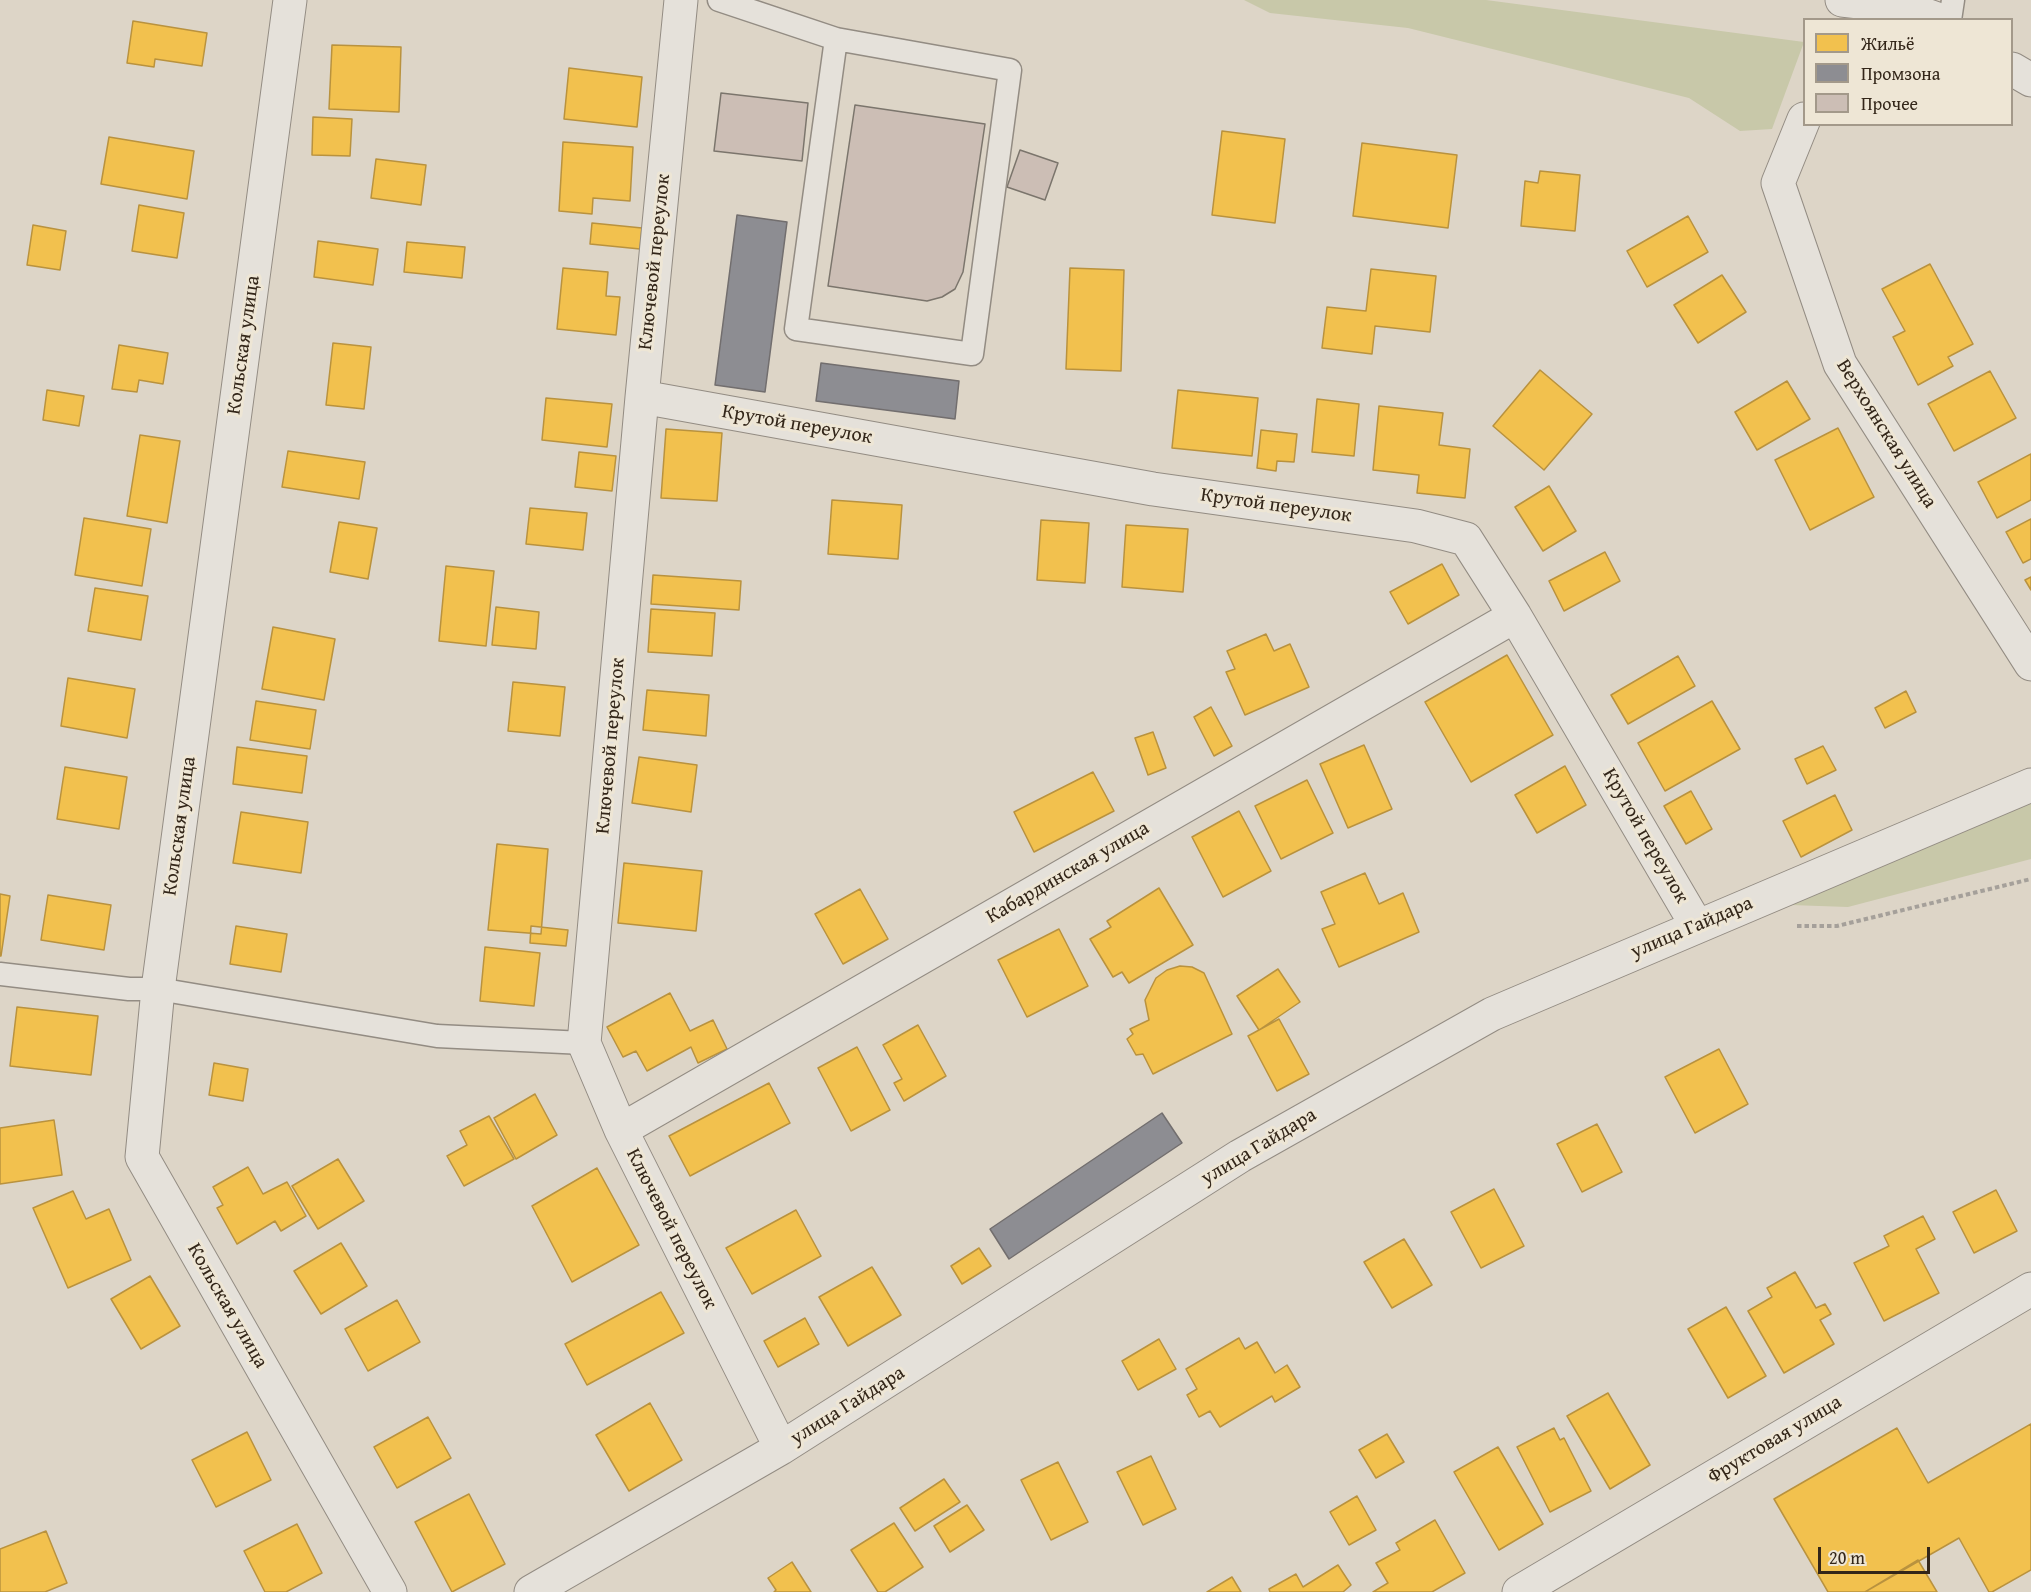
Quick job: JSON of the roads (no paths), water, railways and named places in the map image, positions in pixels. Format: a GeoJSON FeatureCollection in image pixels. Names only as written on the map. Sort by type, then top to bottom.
{"type":"FeatureCollection","features":[{"type":"Feature","properties":{"kind":"street","name":"Кольская улица"},"geometry":{"type":"LineString","coordinates":[[290,0],[158,989],[142,1157],[390,1592]]}},
{"type":"Feature","properties":{"kind":"street","name":"Ключевой переулок"},"geometry":{"type":"LineString","coordinates":[[681,0],[642,398],[584,1043],[621,1130],[781,1448]]}},
{"type":"Feature","properties":{"kind":"street"},"geometry":{"type":"LineString","coordinates":[[1847,7],[1904,7],[1934,18]]}},
{"type":"Feature","properties":{"kind":"street"},"geometry":{"type":"LineString","coordinates":[[2013,70],[2031,80]]}},
{"type":"Feature","properties":{"kind":"street","name":"Верхоянская улица"},"geometry":{"type":"LineString","coordinates":[[1803,121],[1778,183],[1840,364],[2031,664]]}},
{"type":"Feature","properties":{"kind":"street","name":"Крутой переулок"},"geometry":{"type":"LineString","coordinates":[[642,398],[1141,487],[1416,526],[1466,539],[1515,616],[1697,926]]}},
{"type":"Feature","properties":{"kind":"street","name":"Кабардинская улица"},"geometry":{"type":"LineString","coordinates":[[621,1130],[1515,616]]}},
{"type":"Feature","properties":{"kind":"street","name":"улица Гайдара"},"geometry":{"type":"LineString","coordinates":[[531,1592],[781,1448],[1240,1156],[1491,1014],[2031,785]]}},
{"type":"Feature","properties":{"kind":"street","name":"Фруктовая улица"},"geometry":{"type":"LineString","coordinates":[[1519,1592],[2031,1289]]}},
{"type":"Feature","properties":{"kind":"lane"},"geometry":{"type":"LineString","coordinates":[[719,0],[836,39],[1010,70],[972,354],[796,329],[836,39]]}},
{"type":"Feature","properties":{"kind":"lane"},"geometry":{"type":"LineString","coordinates":[[1950,18],[1953,0]]}},
{"type":"Feature","properties":{"kind":"lane"},"geometry":{"type":"LineString","coordinates":[[0,974],[158,989],[437,1036],[584,1043]]}}]}
